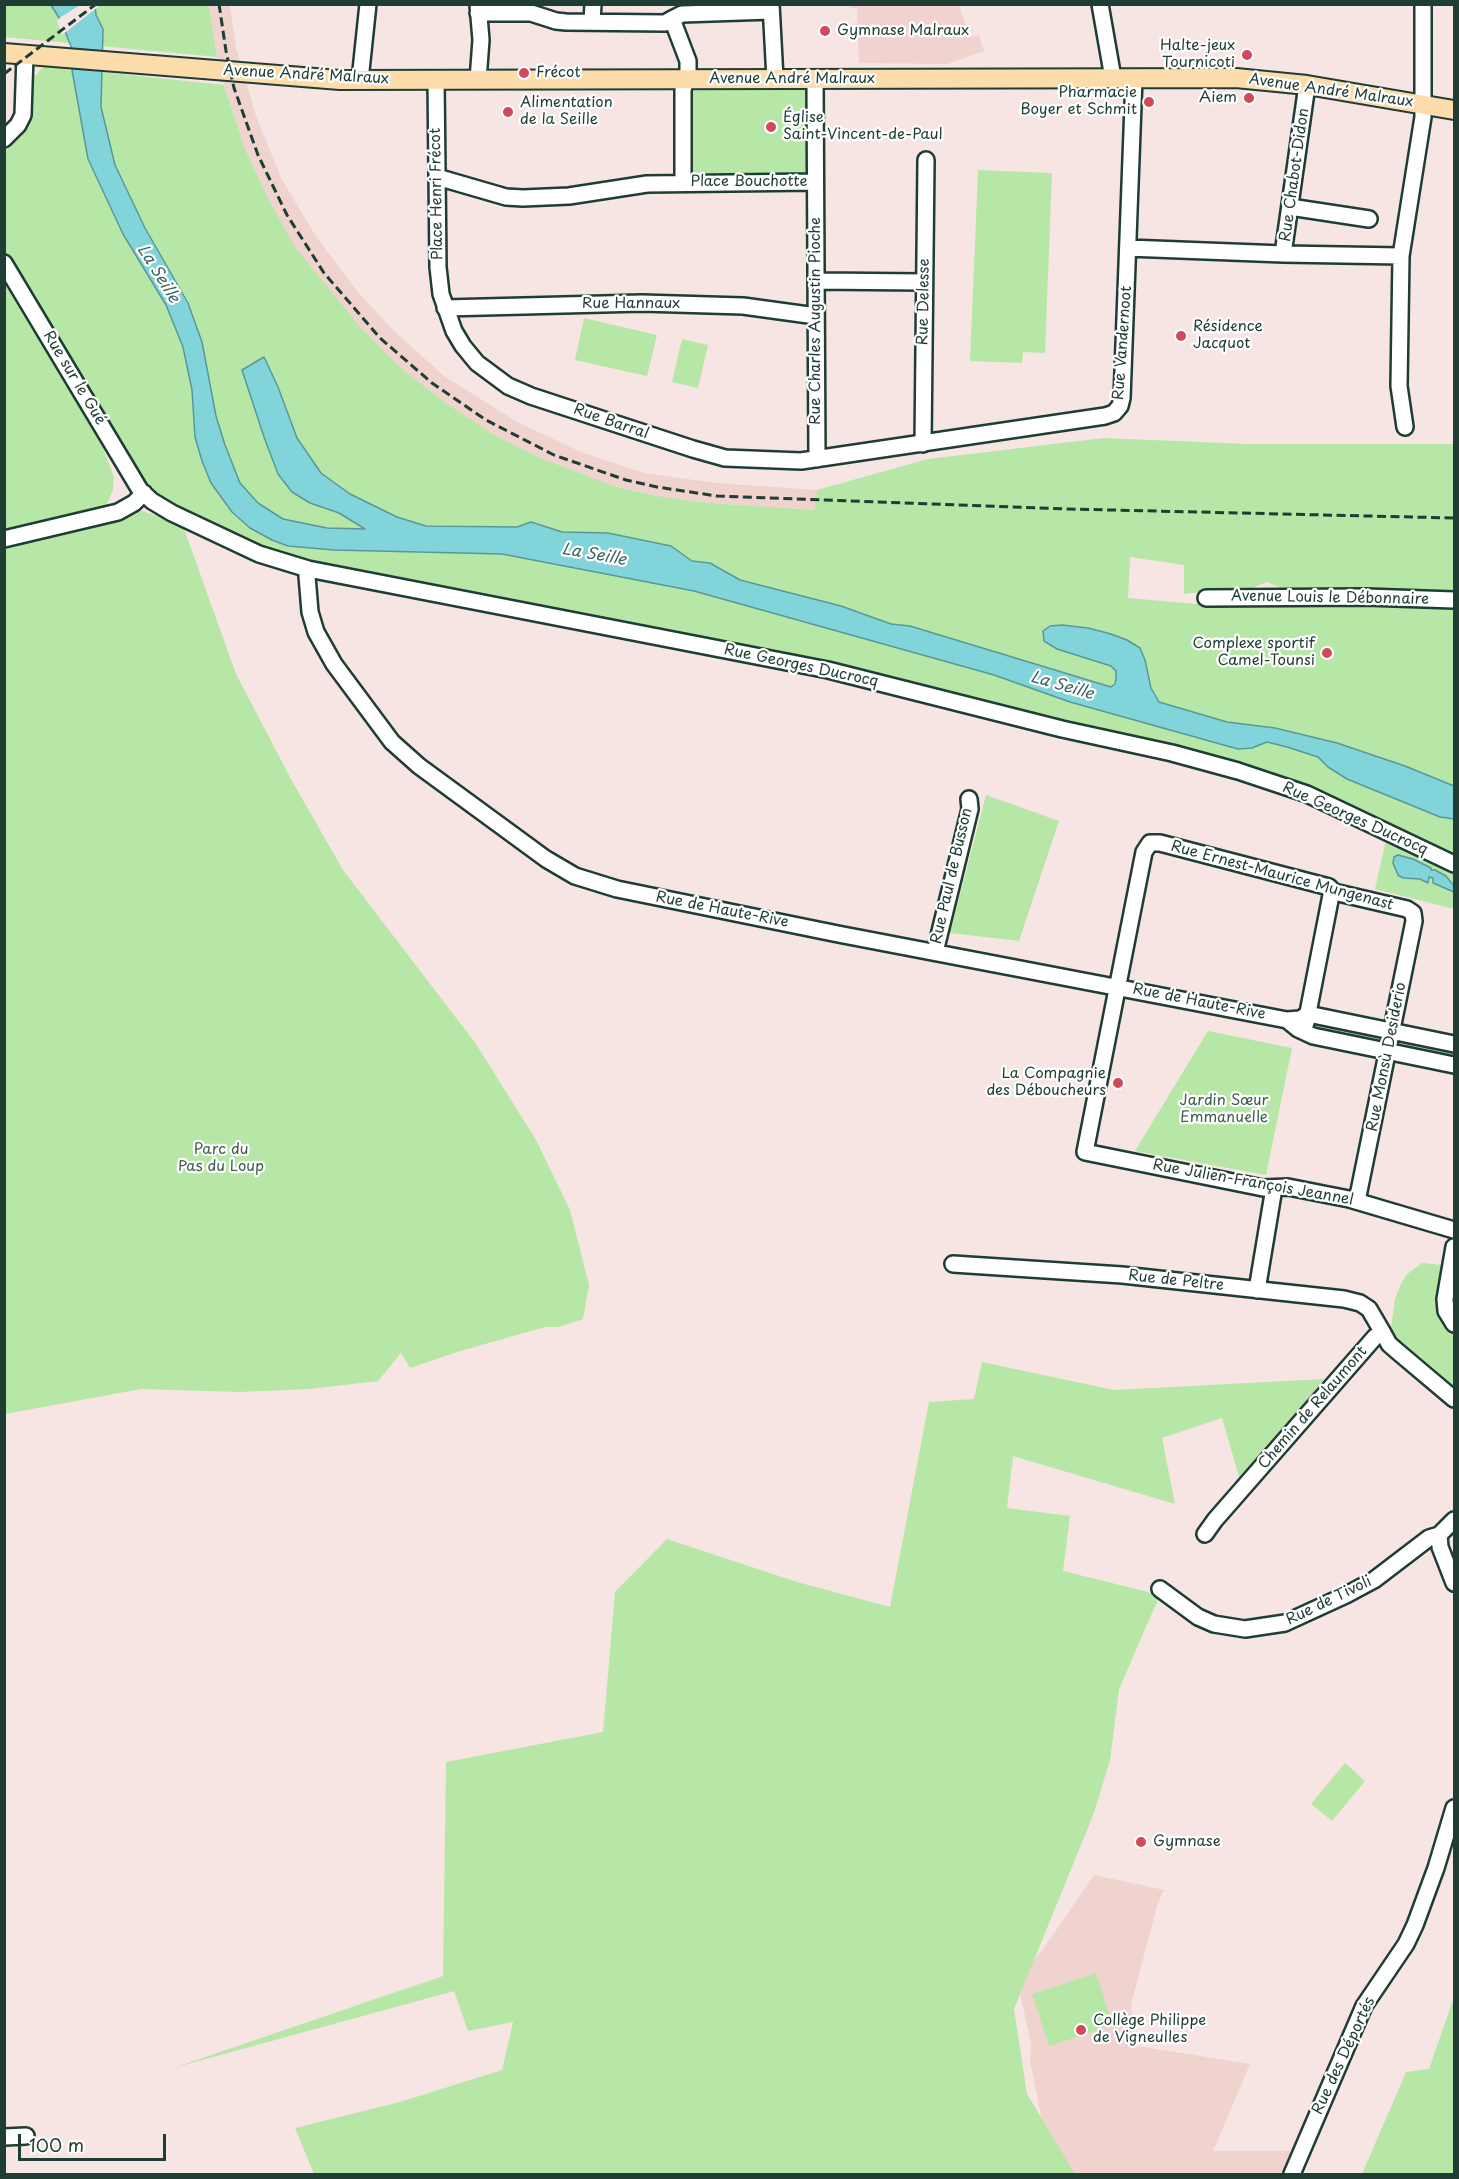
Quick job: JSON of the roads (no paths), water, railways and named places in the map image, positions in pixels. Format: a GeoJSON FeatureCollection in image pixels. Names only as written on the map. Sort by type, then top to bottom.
{"type":"FeatureCollection","features":[{"type":"Feature","properties":{"kind":"main road","name":"Avenue André Malraux"},"geometry":{"type":"LineString","coordinates":[[4,53],[360,80],[1251,79],[1307,85],[1455,110]]}},
{"type":"Feature","properties":{"kind":"street"},"geometry":{"type":"LineString","coordinates":[[360,80],[368,4]]}},
{"type":"Feature","properties":{"kind":"street"},"geometry":{"type":"LineString","coordinates":[[592,4],[592,22]]}},
{"type":"Feature","properties":{"kind":"street"},"geometry":{"type":"LineString","coordinates":[[1100,4],[1113,78]]}},
{"type":"Feature","properties":{"kind":"street"},"geometry":{"type":"LineString","coordinates":[[1405,428],[1399,386],[1401,256],[1424,105],[1423,4]]}},
{"type":"Feature","properties":{"kind":"street"},"geometry":{"type":"LineString","coordinates":[[478,80],[481,40],[478,9],[531,13],[556,21],[665,23],[682,14],[699,9],[771,8],[775,79]]}},
{"type":"Feature","properties":{"kind":"street","name":"Place Bouchotte"},"geometry":{"type":"LineString","coordinates":[[672,19],[688,61],[683,90],[684,183],[815,182],[815,79]]}},
{"type":"Feature","properties":{"kind":"street"},"geometry":{"type":"LineString","coordinates":[[4,139],[18,125],[23,115],[25,55]]}},
{"type":"Feature","properties":{"kind":"street","name":"Rue Vandernoot"},"geometry":{"type":"LineString","coordinates":[[817,459],[1105,416],[1114,413],[1120,406],[1134,78]]}},
{"type":"Feature","properties":{"kind":"street","name":"Place Henri Frécot"},"geometry":{"type":"LineString","coordinates":[[436,79],[438,267],[445,308]]}},
{"type":"Feature","properties":{"kind":"street","name":"Rue Chabot-Didon"},"geometry":{"type":"LineString","coordinates":[[1128,248],[1284,254],[1307,85]]}},
{"type":"Feature","properties":{"kind":"street","name":"Rue Delesse"},"geometry":{"type":"LineString","coordinates":[[923,444],[926,160]]}},
{"type":"Feature","properties":{"kind":"street"},"geometry":{"type":"LineString","coordinates":[[437,177],[506,197],[523,198],[569,196],[647,184],[684,183]]}},
{"type":"Feature","properties":{"kind":"street","name":"Rue Charles Augustin Pioche"},"geometry":{"type":"LineString","coordinates":[[815,182],[817,459]]}},
{"type":"Feature","properties":{"kind":"street"},"geometry":{"type":"LineString","coordinates":[[1290,207],[1369,219]]}},
{"type":"Feature","properties":{"kind":"street"},"geometry":{"type":"LineString","coordinates":[[1284,254],[1401,256]]}},
{"type":"Feature","properties":{"kind":"street","name":"Rue sur le Gué"},"geometry":{"type":"LineString","coordinates":[[4,263],[103,425],[129,473],[144,494]]}},
{"type":"Feature","properties":{"kind":"street"},"geometry":{"type":"LineString","coordinates":[[816,281],[924,282]]}},
{"type":"Feature","properties":{"kind":"street","name":"Rue Hannaux"},"geometry":{"type":"LineString","coordinates":[[445,308],[642,303],[743,306],[816,316]]}},
{"type":"Feature","properties":{"kind":"street","name":"Rue Barral"},"geometry":{"type":"LineString","coordinates":[[445,308],[454,331],[477,363],[508,386],[531,396],[724,458],[765,461],[817,459]]}},
{"type":"Feature","properties":{"kind":"street"},"geometry":{"type":"LineString","coordinates":[[4,539],[118,512],[144,494]]}},
{"type":"Feature","properties":{"kind":"street","name":"Rue Georges Ducrocq"},"geometry":{"type":"LineString","coordinates":[[144,494],[161,507],[226,540],[275,561],[828,670],[1238,771],[1307,794],[1455,864]]}},
{"type":"Feature","properties":{"kind":"street","name":"Rue de Haute-Rive"},"geometry":{"type":"LineString","coordinates":[[308,569],[306,576],[310,612],[316,632],[334,664],[388,737],[419,766],[561,868],[591,882],[838,934],[1287,1020],[1300,1019],[1308,1014],[1455,1044]]}},
{"type":"Feature","properties":{"kind":"street","name":"Avenue Louis le Débonnaire"},"geometry":{"type":"LineString","coordinates":[[1206,598],[1366,597],[1455,600]]}},
{"type":"Feature","properties":{"kind":"street","name":"Rue Paul de Busson"},"geometry":{"type":"LineString","coordinates":[[935,952],[970,809],[969,800]]}},
{"type":"Feature","properties":{"kind":"street","name":"Rue Ernest-Maurice Mungenast"},"geometry":{"type":"LineString","coordinates":[[1119,986],[1144,852],[1150,843],[1170,845],[1329,887],[1332,890],[1407,909],[1413,913]]}},
{"type":"Feature","properties":{"kind":"street"},"geometry":{"type":"LineString","coordinates":[[1304,1032],[1332,890]]}},
{"type":"Feature","properties":{"kind":"street","name":"Rue Monsù Desiderio"},"geometry":{"type":"LineString","coordinates":[[1358,1202],[1414,921],[1413,913]]}},
{"type":"Feature","properties":{"kind":"street","name":"Rue Julien-François Jeannel"},"geometry":{"type":"LineString","coordinates":[[1119,986],[1085,1152],[1274,1188],[1288,1187],[1358,1202],[1455,1230]]}},
{"type":"Feature","properties":{"kind":"street","name":"Rue de Haute-Rive"},"geometry":{"type":"LineString","coordinates":[[1287,1020],[1313,1036],[1455,1065]]}},
{"type":"Feature","properties":{"kind":"street"},"geometry":{"type":"LineString","coordinates":[[1257,1290],[1274,1188]]}},
{"type":"Feature","properties":{"kind":"street"},"geometry":{"type":"LineString","coordinates":[[1455,1247],[1445,1299],[1446,1311],[1455,1324]]}},
{"type":"Feature","properties":{"kind":"street","name":"Rue de Peltre"},"geometry":{"type":"LineString","coordinates":[[953,1264],[1122,1275],[1344,1299],[1360,1303],[1369,1309],[1383,1333]]}},
{"type":"Feature","properties":{"kind":"street","name":"Chemin de Relaumont"},"geometry":{"type":"LineString","coordinates":[[1205,1534],[1375,1337],[1383,1333],[1397,1352],[1455,1399]]}},
{"type":"Feature","properties":{"kind":"street","name":"Rue de Tivoli"},"geometry":{"type":"LineString","coordinates":[[1160,1589],[1198,1617],[1214,1624],[1245,1629],[1285,1623],[1346,1596],[1374,1580],[1429,1538],[1440,1534],[1455,1520]]}},
{"type":"Feature","properties":{"kind":"street"},"geometry":{"type":"LineString","coordinates":[[1440,1534],[1440,1546],[1455,1582]]}},
{"type":"Feature","properties":{"kind":"street","name":"Rue des Déportés"},"geometry":{"type":"LineString","coordinates":[[1292,2175],[1364,2006],[1406,1944],[1415,1925],[1455,1808]]}},
{"type":"Feature","properties":{"kind":"street"},"geometry":{"type":"LineString","coordinates":[[4,2137],[26,2136]]}},
{"type":"Feature","properties":{"kind":"water","name":"La Seille"},"geometry":{"type":"Polygon","coordinates":[[[51,5],[95,5],[96,15],[103,29],[101,107],[115,165],[145,228],[188,303],[202,342],[216,416],[240,483],[258,503],[283,519],[327,528],[365,529],[339,513],[310,503],[292,492],[278,474],[242,370],[264,357],[297,438],[321,473],[350,494],[397,517],[426,526],[517,527],[531,522],[562,532],[608,533],[671,546],[692,561],[710,563],[740,580],[841,606],[891,624],[910,626],[1111,687],[1115,684],[1116,671],[1111,666],[1057,649],[1044,641],[1043,631],[1050,626],[1062,625],[1111,634],[1140,648],[1151,688],[1159,702],[1227,722],[1275,728],[1337,743],[1405,766],[1454,786],[1454,819],[1440,817],[1347,779],[1328,767],[1318,757],[1287,747],[1267,742],[1252,748],[1238,749],[1070,702],[994,675],[694,591],[502,554],[334,550],[288,546],[250,528],[232,512],[211,483],[202,461],[195,437],[192,390],[183,347],[166,305],[123,234],[88,159],[72,70],[74,54],[61,21],[51,5]]]}},
{"type":"Feature","properties":{"kind":"water"},"geometry":{"type":"Polygon","coordinates":[[[1398,855],[1413,859],[1446,876],[1454,886],[1454,892],[1433,883],[1433,878],[1429,877],[1428,883],[1420,879],[1403,878],[1398,875],[1393,863],[1394,857],[1398,855]]]}},
{"type":"Feature","properties":{"kind":"railway"},"geometry":{"type":"LineString","coordinates":[[4,74],[96,4]]}},
{"type":"Feature","properties":{"kind":"railway"},"geometry":{"type":"LineString","coordinates":[[219,4],[234,88],[258,155],[287,215],[324,273],[380,338],[432,383],[486,420],[554,455],[626,480],[717,496],[1068,509],[1454,518]]}},
{"type":"Feature","properties":{"kind":"place","name":"Gymnase Malraux"},"geometry":{"type":"Point","coordinates":[825,31]}},
{"type":"Feature","properties":{"kind":"place","name":"Halte-jeux Tournicoti"},"geometry":{"type":"Point","coordinates":[1247,55]}},
{"type":"Feature","properties":{"kind":"place","name":"Frécot"},"geometry":{"type":"Point","coordinates":[524,73]}},
{"type":"Feature","properties":{"kind":"place","name":"Aiem"},"geometry":{"type":"Point","coordinates":[1249,98]}},
{"type":"Feature","properties":{"kind":"place","name":"Pharmacie Boyer et Schmit"},"geometry":{"type":"Point","coordinates":[1149,102]}},
{"type":"Feature","properties":{"kind":"place","name":"Alimentation de la Seille"},"geometry":{"type":"Point","coordinates":[508,112]}},
{"type":"Feature","properties":{"kind":"place","name":"Église Saint-Vincent-de-Paul"},"geometry":{"type":"Point","coordinates":[771,127]}},
{"type":"Feature","properties":{"kind":"place","name":"Résidence Jacquot"},"geometry":{"type":"Point","coordinates":[1181,336]}},
{"type":"Feature","properties":{"kind":"place","name":"Complexe sportif Camel-Tounsi"},"geometry":{"type":"Point","coordinates":[1327,653]}},
{"type":"Feature","properties":{"kind":"place","name":"La Compagnie des Déboucheurs"},"geometry":{"type":"Point","coordinates":[1118,1083]}},
{"type":"Feature","properties":{"kind":"place","name":"Gymnase"},"geometry":{"type":"Point","coordinates":[1141,1842]}},
{"type":"Feature","properties":{"kind":"place","name":"Collège Philippe de Vigneulles"},"geometry":{"type":"Point","coordinates":[1081,2030]}},
{"type":"Feature","properties":{"kind":"park label","name":"Jardin Sœur Emmanuelle"},"geometry":{"type":"Point","coordinates":[1224,1110]}},
{"type":"Feature","properties":{"kind":"park label","name":"Parc du Pas du Loup"},"geometry":{"type":"Point","coordinates":[221,1158]}}]}
